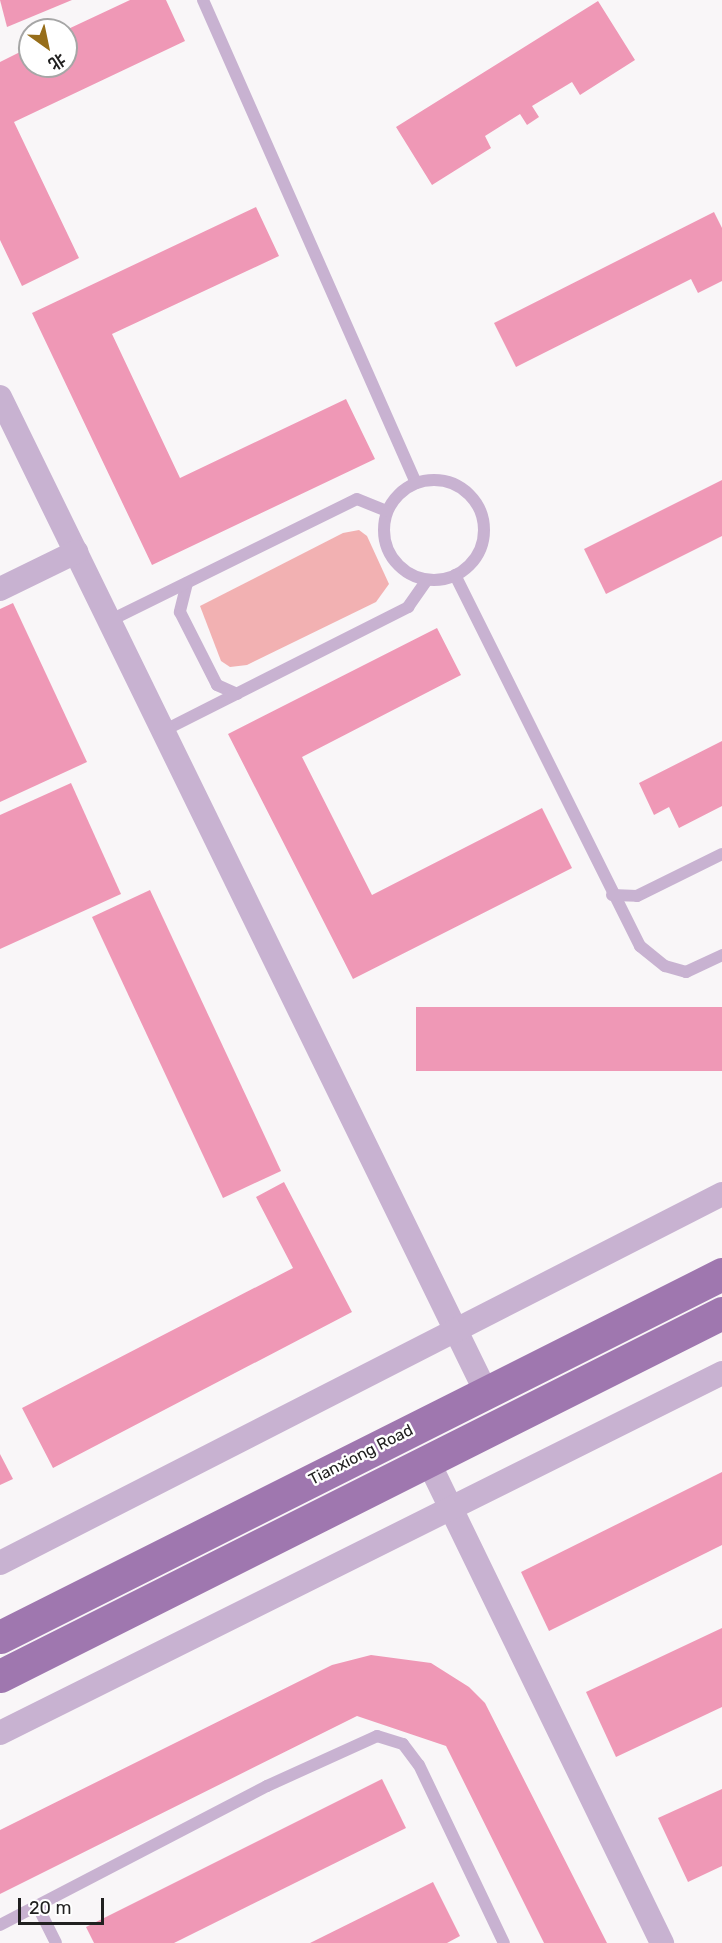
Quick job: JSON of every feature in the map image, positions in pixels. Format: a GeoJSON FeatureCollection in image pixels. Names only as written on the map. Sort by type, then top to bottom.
{"type":"FeatureCollection","features":[{"type":"Feature","properties":{"kind":"main road","name":"Tianxiong Road"},"geometry":{"type":"LineString","coordinates":[[0,1637],[722,1274]]}},
{"type":"Feature","properties":{"kind":"main road"},"geometry":{"type":"LineString","coordinates":[[0,1676],[722,1313]]}},
{"type":"Feature","properties":{"kind":"street"},"geometry":{"type":"LineString","coordinates":[[0,397],[486,1392]]}},
{"type":"Feature","properties":{"kind":"street"},"geometry":{"type":"LineString","coordinates":[[0,589],[76,552]]}},
{"type":"Feature","properties":{"kind":"street"},"geometry":{"type":"LineString","coordinates":[[0,1563],[454,1327],[722,1194]]}},
{"type":"Feature","properties":{"kind":"street"},"geometry":{"type":"LineString","coordinates":[[0,1733],[722,1373]]}},
{"type":"Feature","properties":{"kind":"street"},"geometry":{"type":"LineString","coordinates":[[428,1461],[662,1943]]}},
{"type":"Feature","properties":{"kind":"lane"},"geometry":{"type":"LineString","coordinates":[[203,0],[416,483]]}},
{"type":"Feature","properties":{"kind":"lane"},"geometry":{"type":"LineString","coordinates":[[452,482],[465,490],[482,515],[484,529],[476,556],[455,575],[427,580],[406,572],[391,555],[385,541],[387,511],[396,498],[416,483],[452,482]]}},
{"type":"Feature","properties":{"kind":"lane"},"geometry":{"type":"LineString","coordinates":[[109,621],[357,499],[387,511]]}},
{"type":"Feature","properties":{"kind":"lane"},"geometry":{"type":"LineString","coordinates":[[455,575],[612,895],[640,946],[666,966],[686,972],[722,955]]}},
{"type":"Feature","properties":{"kind":"lane"},"geometry":{"type":"LineString","coordinates":[[163,731],[408,607],[427,580]]}},
{"type":"Feature","properties":{"kind":"lane"},"geometry":{"type":"LineString","coordinates":[[187,583],[180,612],[217,685],[237,694]]}},
{"type":"Feature","properties":{"kind":"lane"},"geometry":{"type":"LineString","coordinates":[[612,895],[637,896],[722,854]]}},
{"type":"Feature","properties":{"kind":"lane"},"geometry":{"type":"LineString","coordinates":[[0,1925],[267,1786],[377,1736],[402,1744],[419,1765],[504,1943]]}},
{"type":"Feature","properties":{"kind":"lane"},"geometry":{"type":"LineString","coordinates":[[38,1905],[56,1943]]}},
{"type":"Feature","properties":{"kind":"shaded area"},"geometry":{"type":"Polygon","coordinates":[[[359,530],[367,536],[389,584],[376,602],[247,665],[230,667],[221,661],[200,606],[343,533],[359,530]]]}},
{"type":"Feature","properties":{"kind":"building"},"geometry":{"type":"Polygon","coordinates":[[[0,0],[72,0],[29,18],[18,18],[18,22],[7,27],[0,0]]]}},
{"type":"Feature","properties":{"kind":"building"},"geometry":{"type":"Polygon","coordinates":[[[130,0],[166,0],[185,41],[14,122],[79,258],[22,286],[0,240],[0,62],[18,53],[18,78],[78,78],[78,24],[130,0]]]}},
{"type":"Feature","properties":{"kind":"building"},"geometry":{"type":"Polygon","coordinates":[[[598,1],[635,60],[580,95],[572,82],[532,106],[539,117],[527,125],[520,114],[485,136],[491,148],[432,185],[396,127],[598,1]]]}},
{"type":"Feature","properties":{"kind":"building"},"geometry":{"type":"Polygon","coordinates":[[[256,207],[279,256],[112,334],[180,478],[346,399],[375,459],[152,565],[32,313],[256,207]]]}},
{"type":"Feature","properties":{"kind":"building"},"geometry":{"type":"Polygon","coordinates":[[[714,212],[722,228],[722,281],[698,293],[691,279],[516,367],[494,323],[714,212]]]}},
{"type":"Feature","properties":{"kind":"building"},"geometry":{"type":"Polygon","coordinates":[[[722,480],[722,536],[606,594],[584,549],[722,480]]]}},
{"type":"Feature","properties":{"kind":"building"},"geometry":{"type":"Polygon","coordinates":[[[13,603],[87,762],[0,802],[0,609],[13,603]]]}},
{"type":"Feature","properties":{"kind":"building"},"geometry":{"type":"Polygon","coordinates":[[[437,628],[461,675],[302,757],[372,895],[542,808],[572,868],[353,979],[228,734],[437,628]]]}},
{"type":"Feature","properties":{"kind":"building"},"geometry":{"type":"Polygon","coordinates":[[[722,741],[722,806],[679,828],[669,807],[654,815],[639,783],[722,741]]]}},
{"type":"Feature","properties":{"kind":"building"},"geometry":{"type":"Polygon","coordinates":[[[71,783],[121,894],[0,949],[0,815],[71,783]]]}},
{"type":"Feature","properties":{"kind":"building"},"geometry":{"type":"Polygon","coordinates":[[[150,890],[281,1171],[223,1198],[92,917],[150,890]]]}},
{"type":"Feature","properties":{"kind":"building"},"geometry":{"type":"Polygon","coordinates":[[[416,1007],[722,1007],[722,1071],[416,1071],[416,1007]]]}},
{"type":"Feature","properties":{"kind":"building"},"geometry":{"type":"Polygon","coordinates":[[[284,1182],[352,1312],[53,1468],[22,1408],[293,1268],[256,1197],[284,1182]]]}},
{"type":"Feature","properties":{"kind":"building"},"geometry":{"type":"Polygon","coordinates":[[[0,1454],[13,1479],[0,1485],[0,1454]]]}},
{"type":"Feature","properties":{"kind":"building"},"geometry":{"type":"Polygon","coordinates":[[[722,1472],[722,1545],[549,1631],[521,1572],[722,1472]]]}},
{"type":"Feature","properties":{"kind":"building"},"geometry":{"type":"Polygon","coordinates":[[[722,1628],[722,1707],[616,1757],[586,1692],[722,1628]]]}},
{"type":"Feature","properties":{"kind":"building"},"geometry":{"type":"Polygon","coordinates":[[[371,1655],[431,1663],[469,1687],[485,1703],[607,1943],[544,1943],[446,1746],[357,1716],[0,1894],[0,1830],[332,1665],[371,1655]]]}},
{"type":"Feature","properties":{"kind":"building"},"geometry":{"type":"Polygon","coordinates":[[[382,1779],[406,1828],[174,1943],[94,1943],[86,1927],[382,1779]]]}},
{"type":"Feature","properties":{"kind":"building"},"geometry":{"type":"Polygon","coordinates":[[[722,1789],[722,1866],[688,1882],[658,1818],[722,1789]]]}},
{"type":"Feature","properties":{"kind":"building"},"geometry":{"type":"Polygon","coordinates":[[[433,1882],[460,1936],[447,1943],[310,1943],[433,1882]]]}}]}
